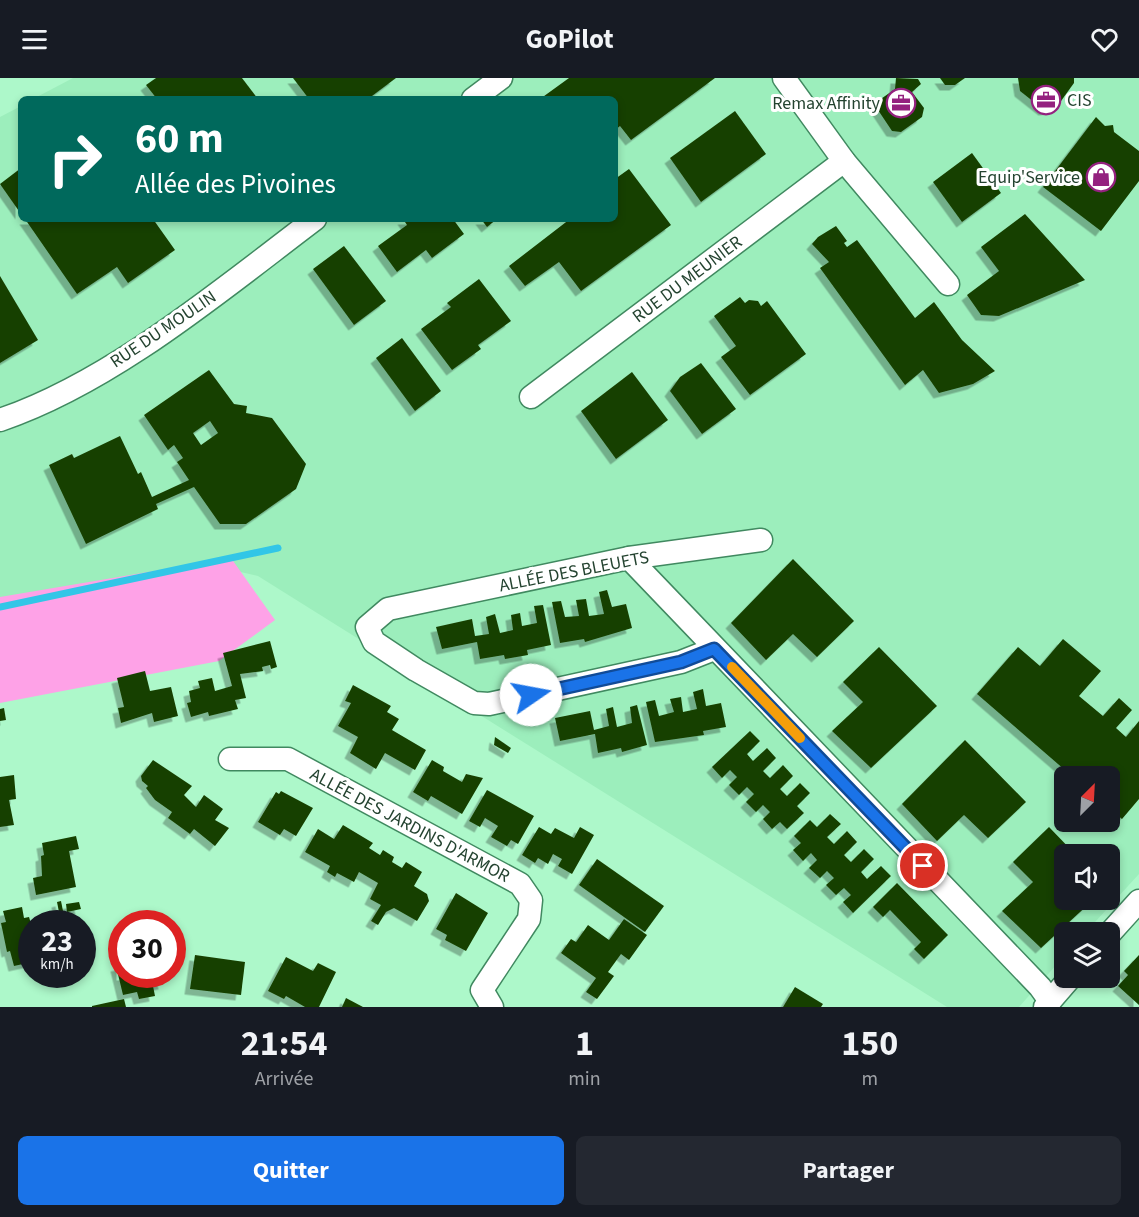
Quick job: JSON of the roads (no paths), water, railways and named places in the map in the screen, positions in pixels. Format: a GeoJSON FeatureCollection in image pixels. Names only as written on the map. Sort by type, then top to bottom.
{"type":"FeatureCollection","features":[{"type":"Feature","properties":{"kind":"street"},"geometry":{"type":"LineString","coordinates":[[477,96],[501,78]]}},
{"type":"Feature","properties":{"kind":"street"},"geometry":{"type":"LineString","coordinates":[[784,78],[844,160],[948,284]]}},
{"type":"Feature","properties":{"kind":"street","name":"RUE DU MEUNIER"},"geometry":{"type":"LineString","coordinates":[[531,397],[844,160]]}},
{"type":"Feature","properties":{"kind":"street","name":"RUE DU MOULIN"},"geometry":{"type":"LineString","coordinates":[[0,420],[20,414],[103,371],[199,307],[311,222]]}},
{"type":"Feature","properties":{"kind":"street","name":"ALLÉE DES BLEUETS"},"geometry":{"type":"LineString","coordinates":[[714,649],[681,662],[489,704],[474,703],[374,642],[367,627],[388,609],[629,558],[761,540]]}},
{"type":"Feature","properties":{"kind":"street"},"geometry":{"type":"LineString","coordinates":[[629,558],[1040,987],[1048,1004],[1062,988]]}},
{"type":"Feature","properties":{"kind":"street","name":"ALLÉE DES JARDINS D'ARMOR"},"geometry":{"type":"LineString","coordinates":[[230,759],[288,759],[520,884],[531,900],[529,920],[482,990],[492,1007]]}},
{"type":"Feature","properties":{"kind":"street"},"geometry":{"type":"LineString","coordinates":[[1120,922],[1139,900]]}},
{"type":"Feature","properties":{"kind":"waterway"},"geometry":{"type":"LineString","coordinates":[[0,607],[278,548]]}},
{"type":"Feature","properties":{"kind":"place","name":"CIS"},"geometry":{"type":"Point","coordinates":[1046,100]}},
{"type":"Feature","properties":{"kind":"place","name":"Remax Affinity"},"geometry":{"type":"Point","coordinates":[901,103]}},
{"type":"Feature","properties":{"kind":"place","name":"Equip'Service"},"geometry":{"type":"Point","coordinates":[1101,177]}}]}
